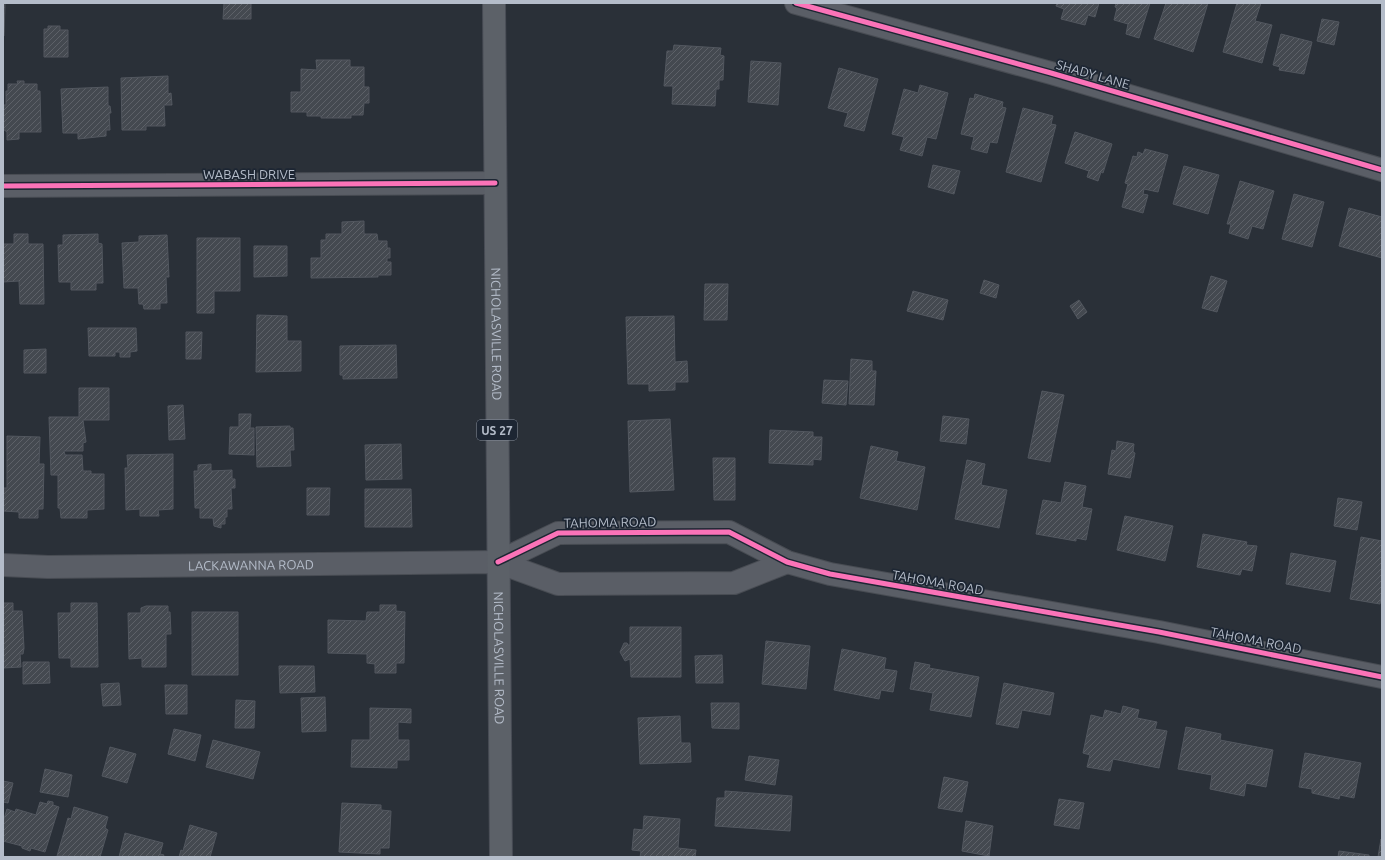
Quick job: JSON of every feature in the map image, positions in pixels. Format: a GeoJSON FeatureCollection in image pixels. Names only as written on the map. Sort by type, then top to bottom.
{"type":"FeatureCollection","features":[{"type":"Feature","properties":{"kind":"main road","name":"NICHOLASVILLE ROAD"},"geometry":{"type":"LineString","coordinates":[[494,3],[501,857]]}},
{"type":"Feature","properties":{"kind":"street","name":"SHADY LANE"},"geometry":{"type":"LineString","coordinates":[[796,3],[1044,71],[1382,170]]}},
{"type":"Feature","properties":{"kind":"street","name":"WABASH DRIVE"},"geometry":{"type":"LineString","coordinates":[[3,186],[495,183]]}},
{"type":"Feature","properties":{"kind":"street","name":"TAHOMA ROAD"},"geometry":{"type":"LineString","coordinates":[[498,562],[558,533],[729,532],[787,562],[830,574],[1159,632],[1382,676]]}},
{"type":"Feature","properties":{"kind":"street"},"geometry":{"type":"LineString","coordinates":[[498,562],[558,584],[734,583],[787,562]]}},
{"type":"Feature","properties":{"kind":"street","name":"LACKAWANNA ROAD"},"geometry":{"type":"LineString","coordinates":[[3,565],[48,567],[498,562]]}},
{"type":"Feature","properties":{"kind":"building"},"geometry":{"type":"Polygon","coordinates":[[[3,3],[5,3],[4,36],[3,36],[3,3]]]}},
{"type":"Feature","properties":{"kind":"building"},"geometry":{"type":"Polygon","coordinates":[[[224,3],[251,3],[251,19],[223,19],[224,3]]]}},
{"type":"Feature","properties":{"kind":"building"},"geometry":{"type":"Polygon","coordinates":[[[1057,3],[1099,3],[1095,17],[1088,15],[1085,25],[1061,19],[1064,9],[1056,6],[1057,3]]]}},
{"type":"Feature","properties":{"kind":"building"},"geometry":{"type":"Polygon","coordinates":[[[1116,3],[1150,3],[1139,38],[1126,34],[1128,24],[1114,20],[1117,8],[1115,7],[1116,3]]]}},
{"type":"Feature","properties":{"kind":"building"},"geometry":{"type":"Polygon","coordinates":[[[1166,3],[1208,3],[1193,52],[1154,39],[1166,3]]]}},
{"type":"Feature","properties":{"kind":"building"},"geometry":{"type":"Polygon","coordinates":[[[1237,3],[1261,3],[1255,21],[1272,25],[1262,63],[1223,52],[1237,3]]]}},
{"type":"Feature","properties":{"kind":"building"},"geometry":{"type":"Polygon","coordinates":[[[1322,19],[1339,22],[1334,45],[1317,41],[1322,19]]]}},
{"type":"Feature","properties":{"kind":"building"},"geometry":{"type":"Polygon","coordinates":[[[48,26],[60,26],[60,30],[68,30],[68,57],[44,57],[44,29],[48,29],[48,26]]]}},
{"type":"Feature","properties":{"kind":"building"},"geometry":{"type":"Polygon","coordinates":[[[1281,34],[1312,42],[1304,74],[1279,70],[1280,67],[1273,65],[1281,34]]]}},
{"type":"Feature","properties":{"kind":"building"},"geometry":{"type":"Polygon","coordinates":[[[674,45],[721,48],[720,55],[724,56],[723,80],[719,80],[719,89],[716,89],[715,106],[672,104],[673,86],[664,86],[667,51],[673,51],[674,45]]]}},
{"type":"Feature","properties":{"kind":"building"},"geometry":{"type":"Polygon","coordinates":[[[316,60],[350,60],[350,67],[364,67],[364,87],[369,87],[369,103],[364,103],[363,115],[351,115],[351,118],[321,118],[321,116],[307,116],[307,112],[291,112],[291,92],[301,92],[301,69],[317,70],[316,60]]]}},
{"type":"Feature","properties":{"kind":"building"},"geometry":{"type":"Polygon","coordinates":[[[751,61],[781,63],[778,105],[748,102],[751,61]]]}},
{"type":"Feature","properties":{"kind":"building"},"geometry":{"type":"Polygon","coordinates":[[[839,68],[878,79],[864,131],[844,126],[848,113],[828,108],[839,68]]]}},
{"type":"Feature","properties":{"kind":"building"},"geometry":{"type":"Polygon","coordinates":[[[168,76],[168,94],[171,93],[172,105],[164,105],[165,126],[146,126],[146,130],[122,130],[121,78],[168,76]]]}},
{"type":"Feature","properties":{"kind":"building"},"geometry":{"type":"Polygon","coordinates":[[[17,81],[24,81],[24,84],[37,84],[37,91],[40,91],[41,132],[19,132],[19,139],[7,140],[7,132],[3,129],[3,105],[6,105],[6,91],[8,91],[8,84],[18,84],[17,81]]]}},
{"type":"Feature","properties":{"kind":"building"},"geometry":{"type":"Polygon","coordinates":[[[920,85],[948,93],[936,139],[927,137],[922,156],[900,150],[904,137],[892,134],[904,89],[918,93],[920,85]]]}},
{"type":"Feature","properties":{"kind":"building"},"geometry":{"type":"Polygon","coordinates":[[[108,87],[108,106],[110,106],[111,113],[109,113],[110,130],[106,130],[106,136],[78,139],[78,133],[63,133],[61,89],[108,87]]]}},
{"type":"Feature","properties":{"kind":"building"},"geometry":{"type":"Polygon","coordinates":[[[975,94],[1003,102],[1002,107],[1006,108],[997,143],[990,142],[987,153],[971,149],[974,137],[961,134],[970,98],[974,99],[975,94]]]}},
{"type":"Feature","properties":{"kind":"building"},"geometry":{"type":"Polygon","coordinates":[[[1023,108],[1053,116],[1051,124],[1056,125],[1041,182],[1006,172],[1023,108]]]}},
{"type":"Feature","properties":{"kind":"building"},"geometry":{"type":"Polygon","coordinates":[[[1075,132],[1112,144],[1103,173],[1101,172],[1098,181],[1087,177],[1089,171],[1065,163],[1075,132]]]}},
{"type":"Feature","properties":{"kind":"building"},"geometry":{"type":"Polygon","coordinates":[[[1145,149],[1168,155],[1158,192],[1144,189],[1143,194],[1148,195],[1143,213],[1122,207],[1128,184],[1125,183],[1133,156],[1137,157],[1138,152],[1143,154],[1145,149]]]}},
{"type":"Feature","properties":{"kind":"building"},"geometry":{"type":"Polygon","coordinates":[[[933,165],[960,171],[954,194],[928,187],[933,165]]]}},
{"type":"Feature","properties":{"kind":"building"},"geometry":{"type":"Polygon","coordinates":[[[1184,166],[1219,175],[1208,214],[1173,204],[1184,166]]]}},
{"type":"Feature","properties":{"kind":"building"},"geometry":{"type":"Polygon","coordinates":[[[1240,181],[1274,191],[1263,229],[1252,226],[1248,239],[1229,233],[1231,224],[1227,224],[1240,181]]]}},
{"type":"Feature","properties":{"kind":"building"},"geometry":{"type":"Polygon","coordinates":[[[1294,194],[1324,202],[1312,247],[1282,239],[1294,194]]]}},
{"type":"Feature","properties":{"kind":"building"},"geometry":{"type":"Polygon","coordinates":[[[1349,208],[1382,217],[1382,258],[1339,246],[1349,208]]]}},
{"type":"Feature","properties":{"kind":"building"},"geometry":{"type":"Polygon","coordinates":[[[364,221],[364,234],[377,234],[378,241],[387,241],[387,248],[390,248],[390,258],[387,258],[387,262],[391,262],[391,275],[378,275],[378,277],[311,278],[311,258],[321,258],[321,240],[326,240],[326,234],[342,234],[342,222],[364,221]]]}},
{"type":"Feature","properties":{"kind":"building"},"geometry":{"type":"Polygon","coordinates":[[[14,234],[28,234],[28,244],[43,244],[44,304],[20,304],[19,281],[3,282],[3,244],[14,244],[14,234]]]}},
{"type":"Feature","properties":{"kind":"building"},"geometry":{"type":"Polygon","coordinates":[[[98,234],[98,243],[102,244],[103,283],[96,283],[96,290],[71,290],[71,282],[59,282],[58,245],[63,245],[63,235],[98,234]]]}},
{"type":"Feature","properties":{"kind":"building"},"geometry":{"type":"Polygon","coordinates":[[[167,235],[169,277],[166,277],[167,303],[160,303],[160,309],[144,309],[143,304],[139,304],[138,288],[124,288],[122,243],[139,242],[139,236],[167,235]]]}},
{"type":"Feature","properties":{"kind":"building"},"geometry":{"type":"Polygon","coordinates":[[[197,238],[240,238],[240,291],[214,291],[214,313],[197,313],[197,238]]]}},
{"type":"Feature","properties":{"kind":"building"},"geometry":{"type":"Polygon","coordinates":[[[254,246],[287,246],[287,276],[254,277],[254,246]]]}},
{"type":"Feature","properties":{"kind":"building"},"geometry":{"type":"Polygon","coordinates":[[[1211,276],[1227,281],[1217,312],[1202,308],[1211,276]]]}},
{"type":"Feature","properties":{"kind":"building"},"geometry":{"type":"Polygon","coordinates":[[[984,280],[999,285],[996,298],[980,293],[984,280]]]}},
{"type":"Feature","properties":{"kind":"building"},"geometry":{"type":"Polygon","coordinates":[[[705,284],[728,284],[727,320],[704,320],[705,284]]]}},
{"type":"Feature","properties":{"kind":"building"},"geometry":{"type":"Polygon","coordinates":[[[913,291],[948,300],[943,320],[907,311],[913,291]]]}},
{"type":"Feature","properties":{"kind":"building"},"geometry":{"type":"Polygon","coordinates":[[[1079,300],[1087,312],[1078,319],[1070,306],[1079,300]]]}},
{"type":"Feature","properties":{"kind":"building"},"geometry":{"type":"Polygon","coordinates":[[[257,315],[287,316],[287,341],[301,341],[301,371],[256,372],[257,315]]]}},
{"type":"Feature","properties":{"kind":"building"},"geometry":{"type":"Polygon","coordinates":[[[674,316],[675,362],[687,361],[688,382],[675,382],[675,390],[649,391],[649,384],[628,384],[626,317],[674,316]]]}},
{"type":"Feature","properties":{"kind":"building"},"geometry":{"type":"Polygon","coordinates":[[[88,328],[136,328],[137,351],[130,352],[130,357],[120,357],[120,352],[115,352],[115,356],[89,356],[88,328]]]}},
{"type":"Feature","properties":{"kind":"building"},"geometry":{"type":"Polygon","coordinates":[[[186,332],[202,332],[201,359],[186,359],[186,332]]]}},
{"type":"Feature","properties":{"kind":"building"},"geometry":{"type":"Polygon","coordinates":[[[396,345],[397,378],[343,379],[343,375],[340,375],[340,346],[396,345]]]}},
{"type":"Feature","properties":{"kind":"building"},"geometry":{"type":"Polygon","coordinates":[[[46,349],[46,373],[24,373],[24,350],[46,349]]]}},
{"type":"Feature","properties":{"kind":"building"},"geometry":{"type":"Polygon","coordinates":[[[851,359],[872,361],[872,371],[876,371],[874,405],[849,404],[851,359]]]}},
{"type":"Feature","properties":{"kind":"building"},"geometry":{"type":"Polygon","coordinates":[[[824,380],[848,381],[846,405],[822,403],[824,380]]]}},
{"type":"Feature","properties":{"kind":"building"},"geometry":{"type":"Polygon","coordinates":[[[79,388],[109,388],[109,420],[83,420],[86,442],[83,443],[83,451],[64,451],[65,455],[82,455],[83,471],[91,471],[91,474],[104,474],[104,509],[87,510],[87,518],[61,518],[60,508],[58,508],[58,475],[51,475],[49,417],[79,417],[79,388]]]}},
{"type":"Feature","properties":{"kind":"building"},"geometry":{"type":"Polygon","coordinates":[[[1042,391],[1064,395],[1050,462],[1028,458],[1042,391]]]}},
{"type":"Feature","properties":{"kind":"building"},"geometry":{"type":"Polygon","coordinates":[[[183,405],[185,439],[169,440],[168,406],[183,405]]]}},
{"type":"Feature","properties":{"kind":"building"},"geometry":{"type":"Polygon","coordinates":[[[239,414],[251,414],[250,428],[254,428],[254,455],[229,454],[230,427],[239,427],[239,414]]]}},
{"type":"Feature","properties":{"kind":"building"},"geometry":{"type":"Polygon","coordinates":[[[943,416],[969,419],[966,444],[940,441],[943,416]]]}},
{"type":"Feature","properties":{"kind":"building"},"geometry":{"type":"Polygon","coordinates":[[[670,419],[674,490],[630,492],[628,421],[670,419]]]}},
{"type":"Feature","properties":{"kind":"building"},"geometry":{"type":"Polygon","coordinates":[[[290,426],[290,428],[293,428],[294,450],[290,450],[291,466],[257,467],[256,427],[290,426]]]}},
{"type":"Feature","properties":{"kind":"building"},"geometry":{"type":"Polygon","coordinates":[[[770,430],[813,432],[813,437],[822,437],[821,460],[813,459],[813,465],[769,463],[770,430]]]}},
{"type":"Feature","properties":{"kind":"building"},"geometry":{"type":"Polygon","coordinates":[[[7,436],[40,437],[39,464],[44,464],[43,509],[38,509],[38,518],[19,518],[19,512],[3,511],[3,488],[7,488],[7,436]]]}},
{"type":"Feature","properties":{"kind":"building"},"geometry":{"type":"Polygon","coordinates":[[[1117,441],[1134,444],[1133,452],[1135,453],[1130,478],[1108,474],[1112,450],[1116,451],[1117,441]]]}},
{"type":"Feature","properties":{"kind":"building"},"geometry":{"type":"Polygon","coordinates":[[[401,444],[402,479],[366,480],[365,445],[401,444]]]}},
{"type":"Feature","properties":{"kind":"building"},"geometry":{"type":"Polygon","coordinates":[[[871,446],[898,452],[896,461],[925,467],[917,510],[860,498],[871,446]]]}},
{"type":"Feature","properties":{"kind":"building"},"geometry":{"type":"Polygon","coordinates":[[[173,454],[173,509],[158,510],[159,516],[140,516],[140,509],[126,510],[125,468],[128,468],[127,455],[173,454]]]}},
{"type":"Feature","properties":{"kind":"building"},"geometry":{"type":"Polygon","coordinates":[[[713,458],[735,458],[735,500],[714,500],[713,458]]]}},
{"type":"Feature","properties":{"kind":"building"},"geometry":{"type":"Polygon","coordinates":[[[967,460],[985,464],[981,485],[1007,490],[999,528],[955,519],[967,460]]]}},
{"type":"Feature","properties":{"kind":"building"},"geometry":{"type":"Polygon","coordinates":[[[211,464],[211,471],[232,470],[232,479],[235,479],[235,488],[231,488],[232,509],[227,509],[225,524],[221,524],[221,528],[214,526],[213,518],[200,518],[200,508],[195,508],[194,471],[198,471],[198,465],[211,464]]]}},
{"type":"Feature","properties":{"kind":"building"},"geometry":{"type":"Polygon","coordinates":[[[1065,482],[1086,486],[1082,507],[1092,509],[1086,540],[1076,538],[1076,541],[1036,534],[1043,500],[1061,503],[1065,482]]]}},
{"type":"Feature","properties":{"kind":"building"},"geometry":{"type":"Polygon","coordinates":[[[307,488],[330,488],[329,515],[307,515],[307,488]]]}},
{"type":"Feature","properties":{"kind":"building"},"geometry":{"type":"Polygon","coordinates":[[[365,489],[411,489],[412,527],[365,527],[365,489]]]}},
{"type":"Feature","properties":{"kind":"building"},"geometry":{"type":"Polygon","coordinates":[[[1338,498],[1362,502],[1357,530],[1334,526],[1338,498]]]}},
{"type":"Feature","properties":{"kind":"building"},"geometry":{"type":"Polygon","coordinates":[[[1125,516],[1173,526],[1165,561],[1117,550],[1125,516]]]}},
{"type":"Feature","properties":{"kind":"building"},"geometry":{"type":"Polygon","coordinates":[[[1203,534],[1247,542],[1246,545],[1257,546],[1252,571],[1242,569],[1240,575],[1197,567],[1203,534]]]}},
{"type":"Feature","properties":{"kind":"building"},"geometry":{"type":"Polygon","coordinates":[[[1361,537],[1382,541],[1382,590],[1380,604],[1350,599],[1361,537]]]}},
{"type":"Feature","properties":{"kind":"building"},"geometry":{"type":"Polygon","coordinates":[[[1291,553],[1336,561],[1330,592],[1286,584],[1291,553]]]}},
{"type":"Feature","properties":{"kind":"building"},"geometry":{"type":"Polygon","coordinates":[[[3,603],[13,603],[13,611],[22,611],[24,648],[23,654],[20,654],[21,667],[3,668],[3,603]]]}},
{"type":"Feature","properties":{"kind":"building"},"geometry":{"type":"Polygon","coordinates":[[[71,603],[97,603],[98,667],[71,667],[71,658],[59,658],[58,613],[71,613],[71,603]]]}},
{"type":"Feature","properties":{"kind":"building"},"geometry":{"type":"Polygon","coordinates":[[[380,605],[396,605],[396,611],[405,612],[404,663],[396,663],[396,673],[375,673],[375,664],[367,663],[367,654],[328,653],[328,620],[366,621],[367,612],[380,612],[380,605]]]}},
{"type":"Feature","properties":{"kind":"building"},"geometry":{"type":"Polygon","coordinates":[[[146,606],[168,606],[168,612],[170,612],[171,634],[166,634],[166,667],[142,667],[142,658],[129,659],[128,613],[141,613],[141,608],[146,606]]]}},
{"type":"Feature","properties":{"kind":"building"},"geometry":{"type":"Polygon","coordinates":[[[192,612],[238,612],[238,675],[192,675],[192,612]]]}},
{"type":"Feature","properties":{"kind":"building"},"geometry":{"type":"Polygon","coordinates":[[[630,627],[681,627],[681,677],[631,677],[630,659],[625,661],[620,652],[624,643],[627,643],[629,646],[630,644],[630,627]]]}},
{"type":"Feature","properties":{"kind":"building"},"geometry":{"type":"Polygon","coordinates":[[[766,641],[810,646],[806,689],[762,684],[766,641]]]}},
{"type":"Feature","properties":{"kind":"building"},"geometry":{"type":"Polygon","coordinates":[[[842,649],[886,658],[884,669],[897,671],[893,692],[881,690],[879,699],[834,690],[842,649]]]}},
{"type":"Feature","properties":{"kind":"building"},"geometry":{"type":"Polygon","coordinates":[[[722,655],[723,683],[696,683],[695,656],[722,655]]]}},
{"type":"Feature","properties":{"kind":"building"},"geometry":{"type":"Polygon","coordinates":[[[23,662],[49,662],[50,683],[23,684],[23,662]]]}},
{"type":"Feature","properties":{"kind":"building"},"geometry":{"type":"Polygon","coordinates":[[[915,662],[930,665],[929,668],[979,677],[971,717],[930,710],[933,693],[910,689],[915,662]]]}},
{"type":"Feature","properties":{"kind":"building"},"geometry":{"type":"Polygon","coordinates":[[[279,666],[314,666],[315,692],[280,693],[279,666]]]}},
{"type":"Feature","properties":{"kind":"building"},"geometry":{"type":"Polygon","coordinates":[[[119,683],[121,705],[103,706],[101,684],[119,683]]]}},
{"type":"Feature","properties":{"kind":"building"},"geometry":{"type":"Polygon","coordinates":[[[1004,683],[1054,693],[1050,715],[1022,710],[1018,728],[996,724],[1004,683]]]}},
{"type":"Feature","properties":{"kind":"building"},"geometry":{"type":"Polygon","coordinates":[[[165,685],[187,685],[187,714],[166,714],[165,685]]]}},
{"type":"Feature","properties":{"kind":"building"},"geometry":{"type":"Polygon","coordinates":[[[325,697],[326,731],[302,732],[301,698],[325,697]]]}},
{"type":"Feature","properties":{"kind":"building"},"geometry":{"type":"Polygon","coordinates":[[[236,700],[255,701],[254,728],[235,728],[236,700]]]}},
{"type":"Feature","properties":{"kind":"building"},"geometry":{"type":"Polygon","coordinates":[[[711,703],[739,703],[739,729],[712,728],[711,703]]]}},
{"type":"Feature","properties":{"kind":"building"},"geometry":{"type":"Polygon","coordinates":[[[1123,706],[1139,710],[1137,718],[1157,722],[1155,729],[1167,731],[1159,768],[1113,759],[1110,771],[1087,767],[1090,755],[1083,753],[1091,715],[1103,718],[1105,710],[1121,714],[1123,706]]]}},
{"type":"Feature","properties":{"kind":"building"},"geometry":{"type":"Polygon","coordinates":[[[370,708],[411,709],[411,723],[398,722],[398,740],[409,740],[409,760],[397,760],[397,768],[351,767],[352,740],[370,740],[370,708]]]}},
{"type":"Feature","properties":{"kind":"building"},"geometry":{"type":"Polygon","coordinates":[[[680,716],[681,743],[690,743],[691,762],[640,764],[638,718],[680,716]]]}},
{"type":"Feature","properties":{"kind":"building"},"geometry":{"type":"Polygon","coordinates":[[[1186,727],[1221,734],[1220,740],[1273,750],[1266,787],[1246,783],[1244,796],[1210,789],[1212,775],[1178,769],[1186,727]]]}},
{"type":"Feature","properties":{"kind":"building"},"geometry":{"type":"Polygon","coordinates":[[[174,729],[201,735],[195,761],[168,754],[174,729]]]}},
{"type":"Feature","properties":{"kind":"building"},"geometry":{"type":"Polygon","coordinates":[[[213,740],[260,752],[253,779],[206,767],[213,740]]]}},
{"type":"Feature","properties":{"kind":"building"},"geometry":{"type":"Polygon","coordinates":[[[110,747],[136,754],[127,783],[102,776],[110,747]]]}},
{"type":"Feature","properties":{"kind":"building"},"geometry":{"type":"Polygon","coordinates":[[[1305,753],[1361,763],[1354,798],[1340,795],[1339,799],[1312,793],[1312,789],[1299,787],[1305,753]]]}},
{"type":"Feature","properties":{"kind":"building"},"geometry":{"type":"Polygon","coordinates":[[[749,756],[779,760],[775,785],[745,780],[749,756]]]}},
{"type":"Feature","properties":{"kind":"building"},"geometry":{"type":"Polygon","coordinates":[[[45,769],[72,775],[68,797],[40,792],[45,769]]]}},
{"type":"Feature","properties":{"kind":"building"},"geometry":{"type":"Polygon","coordinates":[[[944,777],[968,782],[962,812],[938,808],[944,777]]]}},
{"type":"Feature","properties":{"kind":"building"},"geometry":{"type":"Polygon","coordinates":[[[3,781],[13,783],[8,803],[3,802],[3,781]]]}},
{"type":"Feature","properties":{"kind":"building"},"geometry":{"type":"Polygon","coordinates":[[[725,791],[792,796],[790,831],[715,826],[717,798],[725,798],[725,791]]]}},
{"type":"Feature","properties":{"kind":"building"},"geometry":{"type":"Polygon","coordinates":[[[1059,799],[1084,803],[1079,829],[1054,825],[1059,799]]]}},
{"type":"Feature","properties":{"kind":"building"},"geometry":{"type":"Polygon","coordinates":[[[48,801],[53,802],[53,805],[59,807],[45,852],[31,848],[30,851],[22,848],[22,846],[3,841],[3,822],[7,809],[15,812],[16,809],[36,815],[40,802],[47,804],[48,801]]]}},
{"type":"Feature","properties":{"kind":"building"},"geometry":{"type":"Polygon","coordinates":[[[342,803],[381,805],[381,810],[391,811],[389,848],[380,848],[380,854],[339,852],[342,803]]]}},
{"type":"Feature","properties":{"kind":"building"},"geometry":{"type":"Polygon","coordinates":[[[74,807],[108,817],[105,828],[108,830],[100,857],[57,856],[68,818],[71,819],[74,807]]]}},
{"type":"Feature","properties":{"kind":"building"},"geometry":{"type":"Polygon","coordinates":[[[644,816],[680,819],[678,848],[696,850],[695,857],[640,857],[641,851],[632,850],[634,829],[643,830],[644,816]]]}},
{"type":"Feature","properties":{"kind":"building"},"geometry":{"type":"Polygon","coordinates":[[[966,821],[993,826],[989,856],[962,851],[966,821]]]}},
{"type":"Feature","properties":{"kind":"building"},"geometry":{"type":"Polygon","coordinates":[[[190,825],[217,833],[210,857],[179,857],[181,850],[183,851],[190,825]]]}},
{"type":"Feature","properties":{"kind":"building"},"geometry":{"type":"Polygon","coordinates":[[[125,833],[163,843],[160,854],[164,855],[163,857],[119,857],[125,833]]]}},
{"type":"Feature","properties":{"kind":"building"},"geometry":{"type":"Polygon","coordinates":[[[1381,839],[1382,857],[1378,857],[1381,839]]]}},
{"type":"Feature","properties":{"kind":"building"},"geometry":{"type":"Polygon","coordinates":[[[1339,851],[1369,855],[1369,857],[1338,857],[1339,851]]]}},
{"type":"Feature","properties":{"kind":"cycle path"},"geometry":{"type":"LineString","coordinates":[[796,3],[1051,73],[1382,170]]}},
{"type":"Feature","properties":{"kind":"cycle path"},"geometry":{"type":"LineString","coordinates":[[3,186],[495,183]]}},
{"type":"Feature","properties":{"kind":"cycle path"},"geometry":{"type":"LineString","coordinates":[[498,562],[558,533],[729,532],[787,562],[830,574],[1159,632],[1382,677]]}}]}
